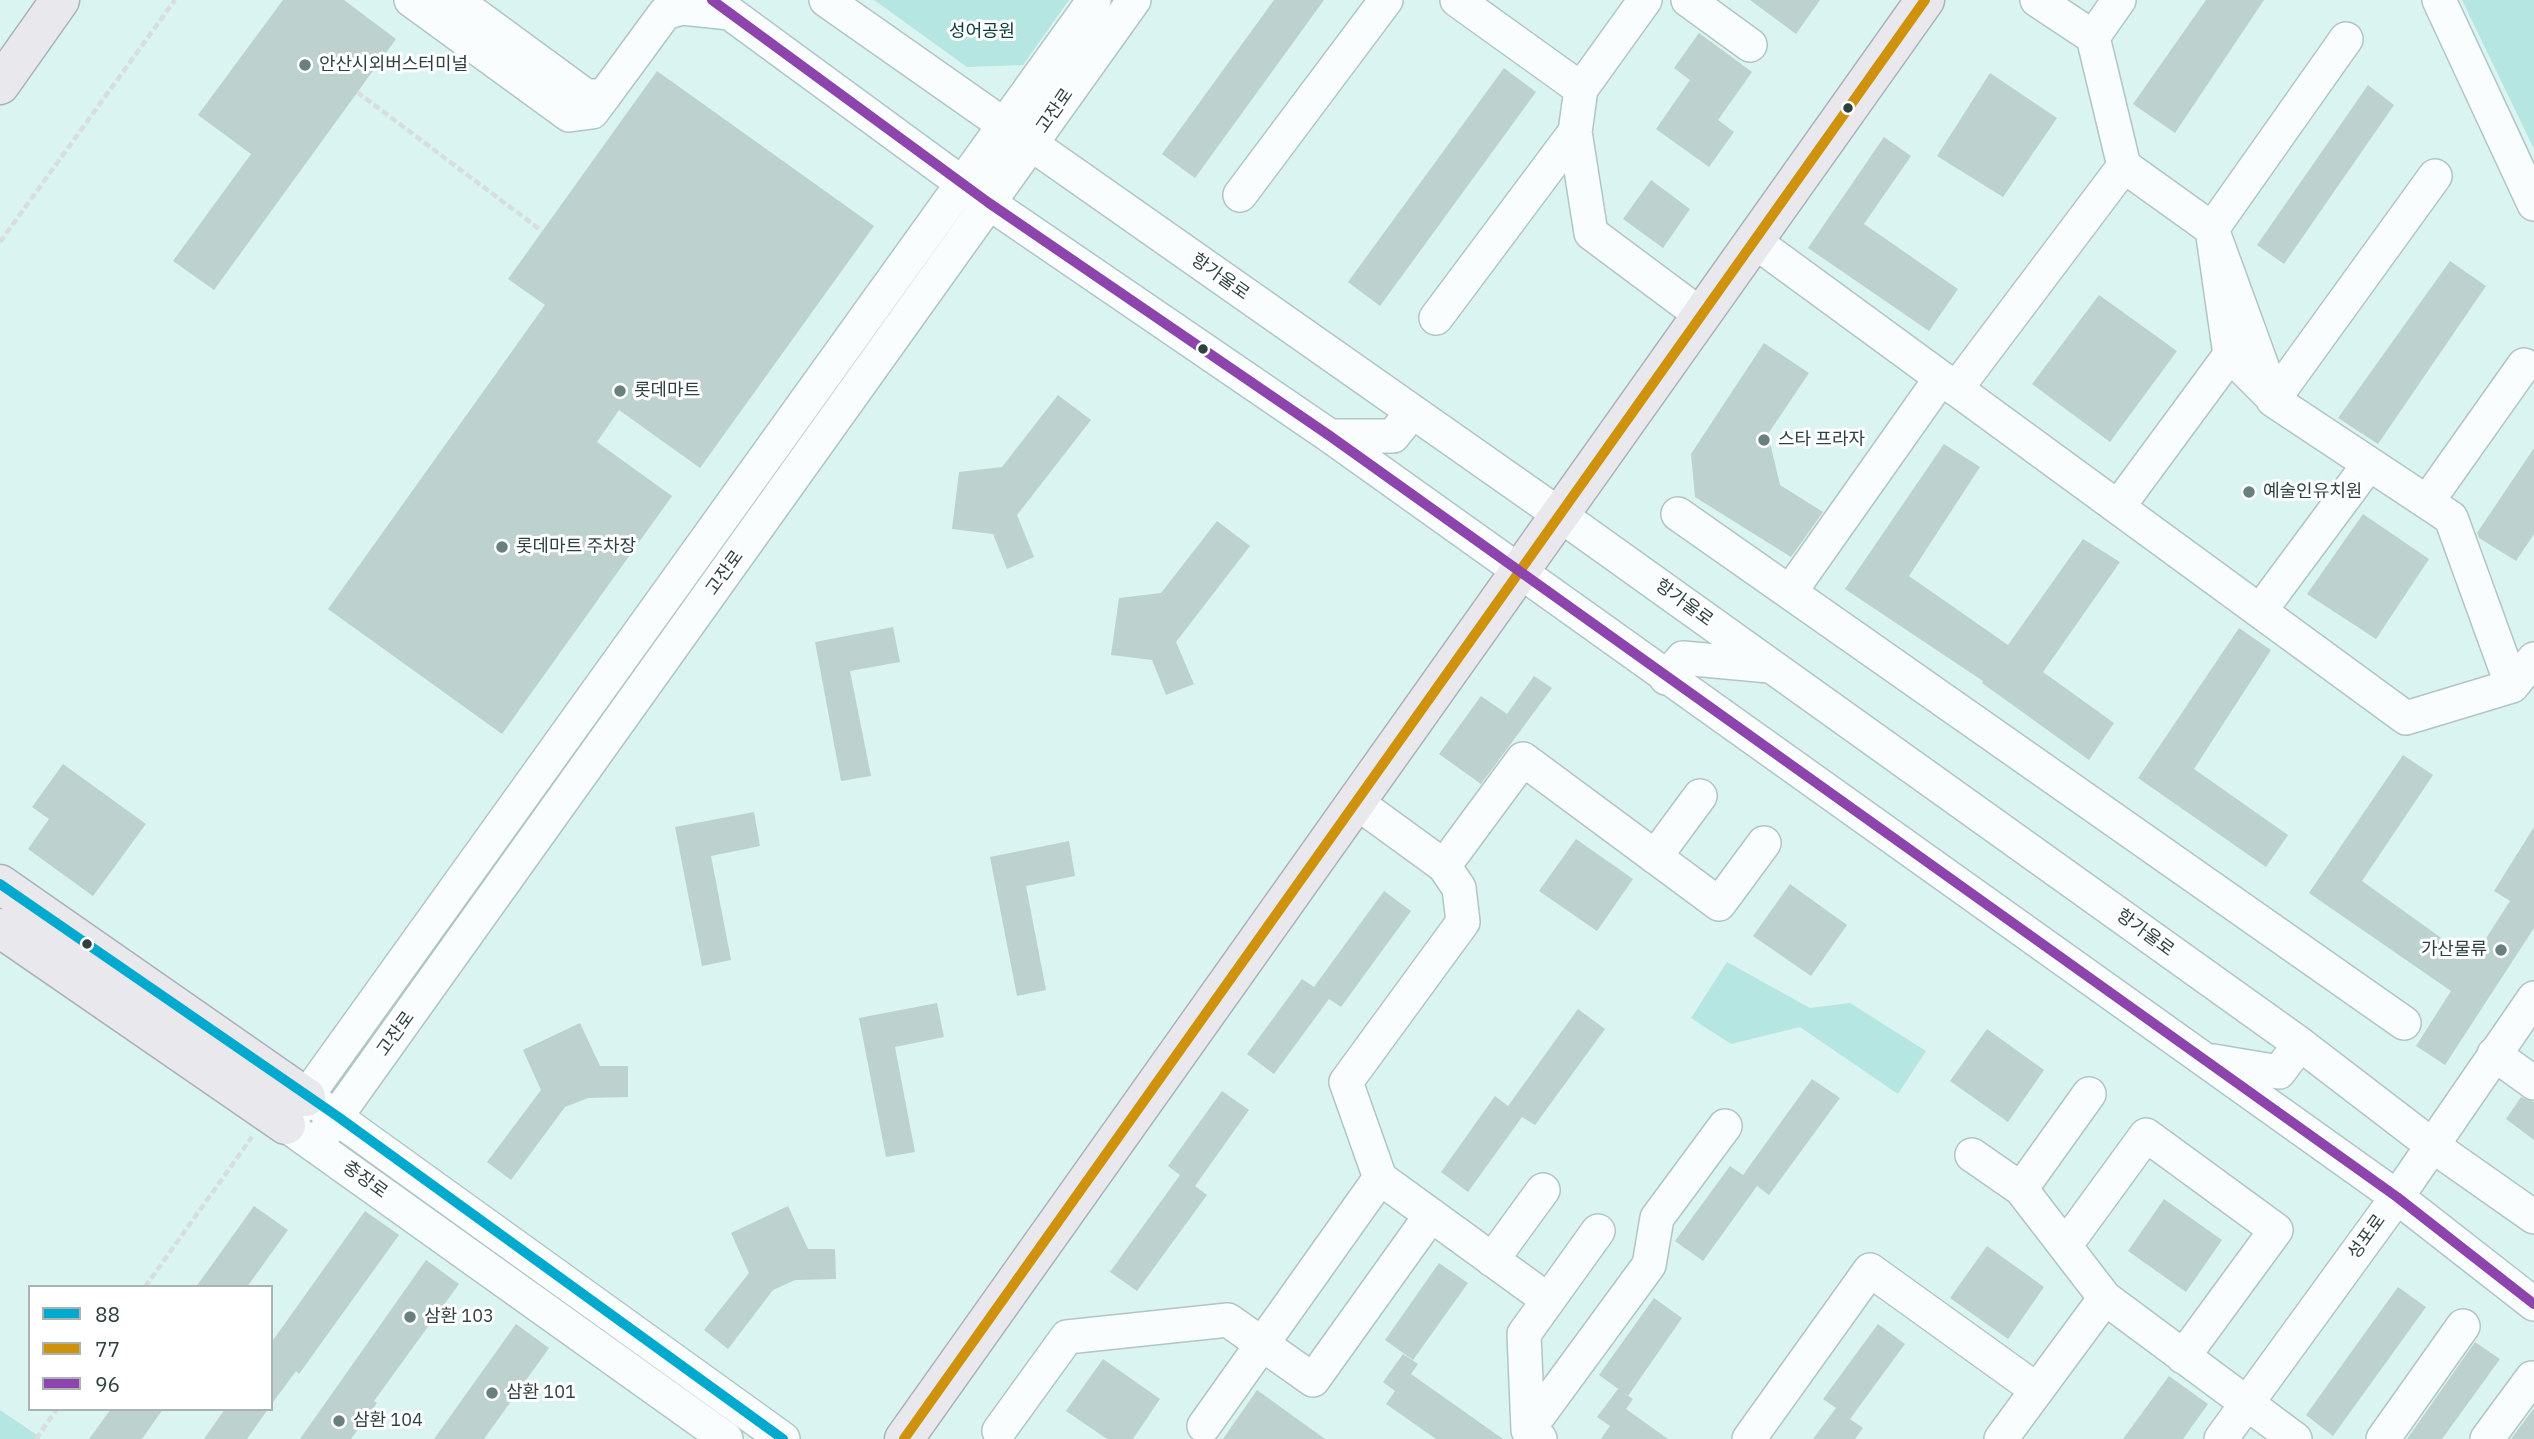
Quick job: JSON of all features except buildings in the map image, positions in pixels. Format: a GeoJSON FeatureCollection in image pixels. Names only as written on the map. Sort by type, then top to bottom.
{"type":"FeatureCollection","features":[{"type":"Feature","properties":{"kind":"main road"},"geometry":{"type":"LineString","coordinates":[[0,85],[60,0]]}},
{"type":"Feature","properties":{"kind":"main road"},"geometry":{"type":"LineString","coordinates":[[904,1439],[1925,0]]}},
{"type":"Feature","properties":{"kind":"main road","name":"충장로"},"geometry":{"type":"LineString","coordinates":[[0,884],[303,1119]]}},
{"type":"Feature","properties":{"kind":"main road","name":"충장로"},"geometry":{"type":"LineString","coordinates":[[0,928],[303,1119]]}},
{"type":"Feature","properties":{"kind":"street"},"geometry":{"type":"LineString","coordinates":[[411,0],[569,115],[592,112],[665,13],[682,8],[721,7],[989,203],[1330,436],[1518,573],[2397,1197],[2534,1304]]}},
{"type":"Feature","properties":{"kind":"street"},"geometry":{"type":"LineString","coordinates":[[455,0],[586,96],[604,96]]}},
{"type":"Feature","properties":{"kind":"street","name":"항가울로"},"geometry":{"type":"LineString","coordinates":[[826,0],[1772,666],[2300,1044],[2433,1146],[2534,1217]]}},
{"type":"Feature","properties":{"kind":"street","name":"고잔로"},"geometry":{"type":"LineString","coordinates":[[303,1119],[961,183],[1094,0]]}},
{"type":"Feature","properties":{"kind":"street","name":"고잔로"},"geometry":{"type":"LineString","coordinates":[[303,1119],[989,203],[1134,0]]}},
{"type":"Feature","properties":{"kind":"street"},"geometry":{"type":"LineString","coordinates":[[1240,195],[1386,0]]}},
{"type":"Feature","properties":{"kind":"street"},"geometry":{"type":"LineString","coordinates":[[1457,0],[1581,89]]}},
{"type":"Feature","properties":{"kind":"street"},"geometry":{"type":"LineString","coordinates":[[1646,0],[1581,89],[1575,132],[1591,233],[1701,315]]}},
{"type":"Feature","properties":{"kind":"street"},"geometry":{"type":"LineString","coordinates":[[1688,0],[1750,45]]}},
{"type":"Feature","properties":{"kind":"street"},"geometry":{"type":"LineString","coordinates":[[2036,0],[2093,37],[2124,166],[2212,229],[2274,399]]}},
{"type":"Feature","properties":{"kind":"street"},"geometry":{"type":"LineString","coordinates":[[2093,37],[2119,0]]}},
{"type":"Feature","properties":{"kind":"street"},"geometry":{"type":"LineString","coordinates":[[2440,0],[2534,204]]}},
{"type":"Feature","properties":{"kind":"street"},"geometry":{"type":"LineString","coordinates":[[2346,39],[2212,229],[2230,355],[2274,399],[2451,518],[2512,686]]}},
{"type":"Feature","properties":{"kind":"street"},"geometry":{"type":"LineString","coordinates":[[1436,318],[1575,132]]}},
{"type":"Feature","properties":{"kind":"street"},"geometry":{"type":"LineString","coordinates":[[1790,592],[1949,383],[2124,166]]}},
{"type":"Feature","properties":{"kind":"street"},"geometry":{"type":"LineString","coordinates":[[2274,399],[2435,176]]}},
{"type":"Feature","properties":{"kind":"street"},"geometry":{"type":"LineString","coordinates":[[1755,241],[2406,718],[2512,686],[2534,659]]}},
{"type":"Feature","properties":{"kind":"street"},"geometry":{"type":"LineString","coordinates":[[2118,507],[2230,355]]}},
{"type":"Feature","properties":{"kind":"street"},"geometry":{"type":"LineString","coordinates":[[2427,502],[2524,365]]}},
{"type":"Feature","properties":{"kind":"street"},"geometry":{"type":"LineString","coordinates":[[1330,436],[1393,436],[1412,412]]}},
{"type":"Feature","properties":{"kind":"street"},"geometry":{"type":"LineString","coordinates":[[2260,611],[2369,464]]}},
{"type":"Feature","properties":{"kind":"street"},"geometry":{"type":"LineString","coordinates":[[1678,514],[2404,1023]]}},
{"type":"Feature","properties":{"kind":"street"},"geometry":{"type":"LineString","coordinates":[[1666,678],[1682,658],[1772,666]]}},
{"type":"Feature","properties":{"kind":"street"},"geometry":{"type":"LineString","coordinates":[[1444,866],[1523,759],[1719,904],[1764,843]]}},
{"type":"Feature","properties":{"kind":"street"},"geometry":{"type":"LineString","coordinates":[[1655,857],[1700,796]]}},
{"type":"Feature","properties":{"kind":"street"},"geometry":{"type":"LineString","coordinates":[[1356,802],[1444,866],[1459,888],[1463,922],[1346,1082],[1380,1178],[1548,1300]]}},
{"type":"Feature","properties":{"kind":"street","name":"성포로"},"geometry":{"type":"LineString","coordinates":[[2221,1439],[2397,1197],[2534,999]]}},
{"type":"Feature","properties":{"kind":"street"},"geometry":{"type":"LineString","coordinates":[[2204,1060],[2279,1072],[2300,1044]]}},
{"type":"Feature","properties":{"kind":"street"},"geometry":{"type":"LineString","coordinates":[[2494,1054],[2534,1083]]}},
{"type":"Feature","properties":{"kind":"street"},"geometry":{"type":"LineString","coordinates":[[2021,1189],[2089,1094]]}},
{"type":"Feature","properties":{"kind":"street","name":"충장로"},"geometry":{"type":"LineString","coordinates":[[303,1119],[726,1439]]}},
{"type":"Feature","properties":{"kind":"street","name":"충장로"},"geometry":{"type":"LineString","coordinates":[[303,1119],[783,1439]]}},
{"type":"Feature","properties":{"kind":"street"},"geometry":{"type":"LineString","coordinates":[[1534,1434],[1649,1265],[1657,1218],[1725,1126]]}},
{"type":"Feature","properties":{"kind":"street"},"geometry":{"type":"LineString","coordinates":[[2065,1246],[2146,1135],[2276,1230],[2183,1357]]}},
{"type":"Feature","properties":{"kind":"street"},"geometry":{"type":"LineString","coordinates":[[1972,1155],[2021,1189],[2105,1298],[2295,1439]]}},
{"type":"Feature","properties":{"kind":"street"},"geometry":{"type":"LineString","coordinates":[[1204,1426],[1380,1178]]}},
{"type":"Feature","properties":{"kind":"street"},"geometry":{"type":"LineString","coordinates":[[1492,1260],[1543,1190]]}},
{"type":"Feature","properties":{"kind":"street"},"geometry":{"type":"LineString","coordinates":[[999,1431],[1067,1337],[1228,1320],[1313,1380],[1431,1215]]}},
{"type":"Feature","properties":{"kind":"street"},"geometry":{"type":"LineString","coordinates":[[1534,1434],[1524,1334],[1598,1231]]}},
{"type":"Feature","properties":{"kind":"street"},"geometry":{"type":"LineString","coordinates":[[1749,1439],[1870,1270],[2037,1390]]}},
{"type":"Feature","properties":{"kind":"street"},"geometry":{"type":"LineString","coordinates":[[2000,1439],[2105,1298]]}},
{"type":"Feature","properties":{"kind":"street"},"geometry":{"type":"LineString","coordinates":[[2383,1439],[2463,1326]]}},
{"type":"Feature","properties":{"kind":"street"},"geometry":{"type":"LineString","coordinates":[[2487,1439],[2532,1378]]}},
{"type":"Feature","properties":{"kind":"path"},"geometry":{"type":"LineString","coordinates":[[0,242],[175,0]]}},
{"type":"Feature","properties":{"kind":"path"},"geometry":{"type":"LineString","coordinates":[[357,92],[542,231]]}},
{"type":"Feature","properties":{"kind":"path"},"geometry":{"type":"LineString","coordinates":[[147,1285],[303,1119]]}},
{"type":"Feature","properties":{"kind":"path"},"geometry":{"type":"LineString","coordinates":[[36,1439],[56,1411]]}},
{"type":"Feature","properties":{"kind":"green space","name":"성어공원"},"geometry":{"type":"Polygon","coordinates":[[[874,0],[1069,0],[1023,65],[967,67],[874,0]]]}},
{"type":"Feature","properties":{"kind":"green space"},"geometry":{"type":"Polygon","coordinates":[[[2462,0],[2534,0],[2534,149],[2462,0]]]}},
{"type":"Feature","properties":{"kind":"green space"},"geometry":{"type":"Polygon","coordinates":[[[1727,962],[1810,1008],[1850,1003],[1926,1051],[1898,1094],[1800,1027],[1731,1044],[1691,1018],[1727,962]]]}},
{"type":"Feature","properties":{"kind":"green space"},"geometry":{"type":"Polygon","coordinates":[[[0,1410],[40,1437],[40,1439],[0,1439],[0,1410]]]}},
{"type":"Feature","properties":{"kind":"transit line","name":"96"},"geometry":{"type":"LineString","coordinates":[[712,0],[989,203],[1330,436],[2397,1197],[2534,1304]]}},
{"type":"Feature","properties":{"kind":"transit line","name":"77"},"geometry":{"type":"LineString","coordinates":[[904,1439],[1925,0]]}},
{"type":"Feature","properties":{"kind":"transit line","name":"88"},"geometry":{"type":"LineString","coordinates":[[0,884],[337,1116],[783,1439]]}},
{"type":"Feature","properties":{"kind":"place","name":"안산시외버스터미널"},"geometry":{"type":"Point","coordinates":[305,65]}},
{"type":"Feature","properties":{"kind":"place","name":"롯데마트"},"geometry":{"type":"Point","coordinates":[620,391]}},
{"type":"Feature","properties":{"kind":"place","name":"스타 프라자"},"geometry":{"type":"Point","coordinates":[1764,440]}},
{"type":"Feature","properties":{"kind":"place","name":"예술인유치원"},"geometry":{"type":"Point","coordinates":[2249,492]}},
{"type":"Feature","properties":{"kind":"place","name":"롯데마트 주차장"},"geometry":{"type":"Point","coordinates":[502,547]}},
{"type":"Feature","properties":{"kind":"place","name":"가산물류"},"geometry":{"type":"Point","coordinates":[2501,950]}},
{"type":"Feature","properties":{"kind":"place","name":"삼환 103"},"geometry":{"type":"Point","coordinates":[410,1317]}},
{"type":"Feature","properties":{"kind":"place","name":"삼환 101"},"geometry":{"type":"Point","coordinates":[492,1393]}},
{"type":"Feature","properties":{"kind":"place","name":"삼환 104"},"geometry":{"type":"Point","coordinates":[339,1421]}}]}
